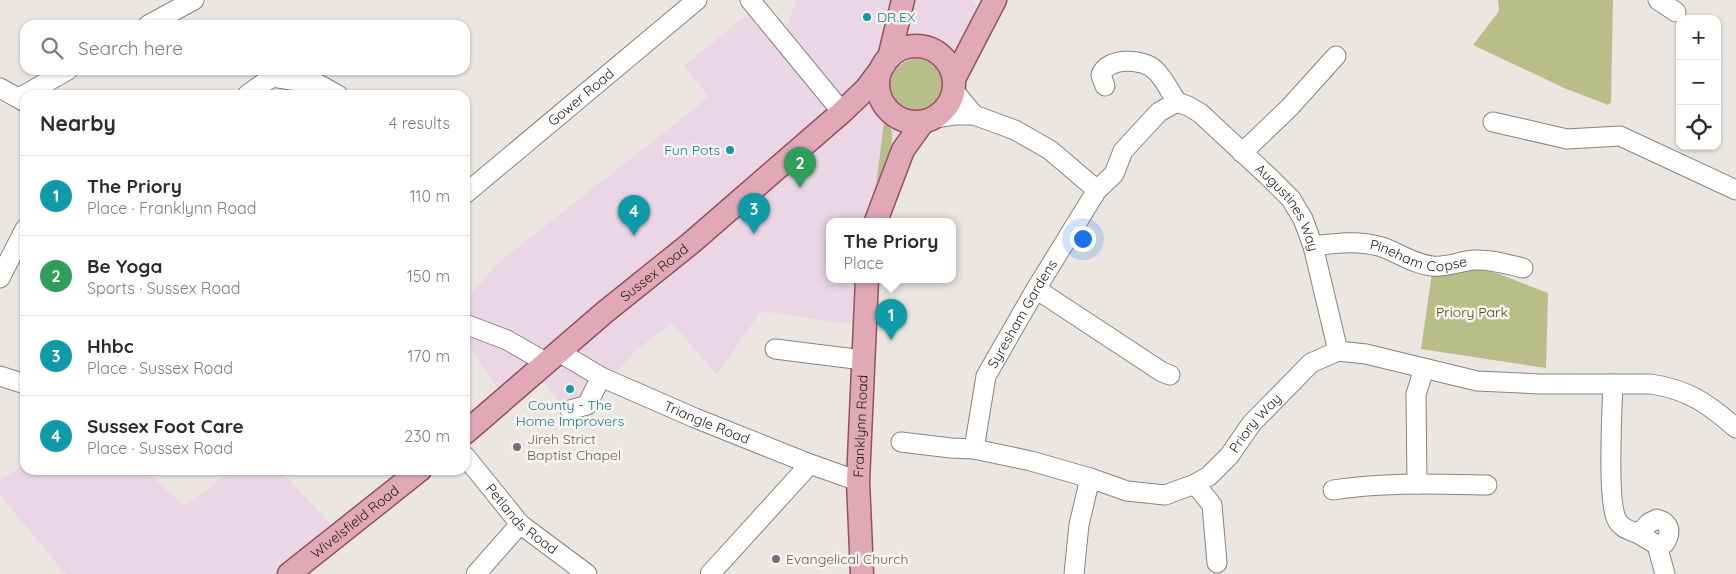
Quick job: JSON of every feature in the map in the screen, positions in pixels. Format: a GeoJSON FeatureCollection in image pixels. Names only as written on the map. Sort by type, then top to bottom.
{"type":"FeatureCollection","features":[{"type":"Feature","properties":{"kind":"main road"},"geometry":{"type":"LineString","coordinates":[[877,218],[903,150],[928,120],[943,111],[950,102],[954,85],[995,0]]}},
{"type":"Feature","properties":{"kind":"main road"},"geometry":{"type":"LineString","coordinates":[[902,3],[928,50],[948,64],[954,85]]}},
{"type":"Feature","properties":{"kind":"main road"},"geometry":{"type":"LineString","coordinates":[[902,3],[886,61],[879,76],[881,99],[893,113],[910,122],[928,120]]}},
{"type":"Feature","properties":{"kind":"main road"},"geometry":{"type":"LineString","coordinates":[[886,61],[898,51],[908,47],[928,50],[958,45],[983,24]]}},
{"type":"Feature","properties":{"kind":"main road","name":"Sussex Road"},"geometry":{"type":"LineString","coordinates":[[470,429],[605,312],[691,243],[842,112],[866,89],[886,61]]}},
{"type":"Feature","properties":{"kind":"main road","name":"Sussex Road"},"geometry":{"type":"LineString","coordinates":[[842,112],[861,106],[893,113]]}},
{"type":"Feature","properties":{"kind":"main road"},"geometry":{"type":"LineString","coordinates":[[893,113],[903,150]]}},
{"type":"Feature","properties":{"kind":"main road","name":"Franklynn Road"},"geometry":{"type":"LineString","coordinates":[[862,574],[858,481],[867,283]]}},
{"type":"Feature","properties":{"kind":"main road","name":"Wivelsfield Road"},"geometry":{"type":"LineString","coordinates":[[289,574],[414,475]]}},
{"type":"Feature","properties":{"kind":"street"},"geometry":{"type":"LineString","coordinates":[[153,20],[168,6],[194,0]]}},
{"type":"Feature","properties":{"kind":"street","name":"Gower Road"},"geometry":{"type":"LineString","coordinates":[[470,190],[697,0]]}},
{"type":"Feature","properties":{"kind":"street"},"geometry":{"type":"LineString","coordinates":[[750,0],[842,112]]}},
{"type":"Feature","properties":{"kind":"street"},"geometry":{"type":"LineString","coordinates":[[1658,0],[1676,12]]}},
{"type":"Feature","properties":{"kind":"street"},"geometry":{"type":"LineString","coordinates":[[1242,152],[1290,108],[1336,56]]}},
{"type":"Feature","properties":{"kind":"street"},"geometry":{"type":"LineString","coordinates":[[1105,86],[1100,75],[1106,67],[1115,63],[1139,62],[1155,70],[1177,102]]}},
{"type":"Feature","properties":{"kind":"street"},"geometry":{"type":"LineString","coordinates":[[37,90],[60,75]]}},
{"type":"Feature","properties":{"kind":"street"},"geometry":{"type":"LineString","coordinates":[[254,90],[272,78],[318,84],[329,90]]}},
{"type":"Feature","properties":{"kind":"street"},"geometry":{"type":"LineString","coordinates":[[954,85],[974,115]]}},
{"type":"Feature","properties":{"kind":"street"},"geometry":{"type":"LineString","coordinates":[[0,88],[20,99]]}},
{"type":"Feature","properties":{"kind":"street","name":"Augustines Way"},"geometry":{"type":"LineString","coordinates":[[1177,102],[1200,113],[1270,177],[1291,199],[1303,219],[1313,246],[1338,351]]}},
{"type":"Feature","properties":{"kind":"street","name":"Syresham Gardens"},"geometry":{"type":"LineString","coordinates":[[974,449],[986,376],[1036,289],[1097,190],[1114,174],[1123,151],[1159,112],[1177,102]]}},
{"type":"Feature","properties":{"kind":"street"},"geometry":{"type":"LineString","coordinates":[[928,120],[955,114],[974,115],[1015,130],[1050,150],[1097,190]]}},
{"type":"Feature","properties":{"kind":"street"},"geometry":{"type":"LineString","coordinates":[[1493,122],[1567,139],[1620,136],[1736,190]]}},
{"type":"Feature","properties":{"kind":"street"},"geometry":{"type":"LineString","coordinates":[[0,278],[20,239]]}},
{"type":"Feature","properties":{"kind":"street","name":"Pineham Copse"},"geometry":{"type":"LineString","coordinates":[[1313,246],[1351,242],[1367,243],[1384,248],[1412,261],[1432,266],[1446,266],[1473,260],[1492,260],[1523,268]]}},
{"type":"Feature","properties":{"kind":"street"},"geometry":{"type":"LineString","coordinates":[[1036,289],[1162,372],[1170,375]]}},
{"type":"Feature","properties":{"kind":"street","name":"Triangle Road"},"geometry":{"type":"LineString","coordinates":[[470,326],[600,377],[695,418],[810,464],[858,481]]}},
{"type":"Feature","properties":{"kind":"street"},"geometry":{"type":"LineString","coordinates":[[775,349],[863,360]]}},
{"type":"Feature","properties":{"kind":"street"},"geometry":{"type":"LineString","coordinates":[[1338,351],[1366,354],[1478,381],[1540,384],[1651,384],[1668,386],[1692,395],[1714,408],[1736,428]]}},
{"type":"Feature","properties":{"kind":"street","name":"Priory Way"},"geometry":{"type":"LineString","coordinates":[[901,442],[974,449],[1031,461],[1090,478],[1126,491],[1165,495],[1195,484],[1209,476],[1229,456],[1252,423],[1311,363],[1338,351]]}},
{"type":"Feature","properties":{"kind":"street"},"geometry":{"type":"LineString","coordinates":[[1417,484],[1416,394],[1424,369]]}},
{"type":"Feature","properties":{"kind":"street"},"geometry":{"type":"LineString","coordinates":[[0,376],[20,382]]}},
{"type":"Feature","properties":{"kind":"street"},"geometry":{"type":"LineString","coordinates":[[570,410],[587,405],[600,377]]}},
{"type":"Feature","properties":{"kind":"street"},"geometry":{"type":"LineString","coordinates":[[1613,384],[1612,491],[1614,512],[1616,519],[1622,527],[1639,534],[1649,523],[1657,519],[1664,521],[1668,525],[1668,538],[1665,543],[1657,545],[1665,574]]}},
{"type":"Feature","properties":{"kind":"street","name":"Petlands Road"},"geometry":{"type":"LineString","coordinates":[[470,462],[520,524],[587,574]]}},
{"type":"Feature","properties":{"kind":"street"},"geometry":{"type":"LineString","coordinates":[[710,574],[810,464]]}},
{"type":"Feature","properties":{"kind":"street"},"geometry":{"type":"LineString","coordinates":[[1074,574],[1079,525],[1090,478]]}},
{"type":"Feature","properties":{"kind":"street"},"geometry":{"type":"LineString","coordinates":[[1195,484],[1212,505],[1217,564]]}},
{"type":"Feature","properties":{"kind":"street"},"geometry":{"type":"LineString","coordinates":[[1333,490],[1364,485],[1487,485]]}},
{"type":"Feature","properties":{"kind":"street"},"geometry":{"type":"LineString","coordinates":[[476,574],[520,524]]}},
{"type":"Feature","properties":{"kind":"shaded area"},"geometry":{"type":"Polygon","coordinates":[[[796,0],[973,0],[983,24],[950,102],[934,118],[878,218],[826,218],[826,283],[867,283],[864,326],[761,311],[717,375],[672,323],[634,352],[605,385],[569,414],[540,377],[508,404],[473,352],[470,350],[470,295],[499,262],[709,97],[684,66],[756,7],[782,40],[796,0]]]}},
{"type":"Feature","properties":{"kind":"shaded area"},"geometry":{"type":"Polygon","coordinates":[[[20,467],[20,475],[150,475],[184,506],[226,475],[285,475],[340,534],[289,574],[66,574],[0,495],[0,480],[20,467]]]}},
{"type":"Feature","properties":{"kind":"green space"},"geometry":{"type":"Polygon","coordinates":[[[1498,0],[1613,0],[1611,102],[1608,105],[1564,88],[1473,45],[1499,11],[1498,0]]]}},
{"type":"Feature","properties":{"kind":"green space"},"geometry":{"type":"Polygon","coordinates":[[[912,59],[922,59],[932,63],[940,71],[944,86],[940,101],[932,109],[922,113],[912,113],[902,109],[894,101],[890,91],[890,81],[894,71],[902,63],[912,59]]]}},
{"type":"Feature","properties":{"kind":"green space"},"geometry":{"type":"Polygon","coordinates":[[[884,123],[890,127],[892,141],[876,185],[884,123]]]}},
{"type":"Feature","properties":{"kind":"green space","name":"Priory Park"},"geometry":{"type":"Polygon","coordinates":[[[1433,266],[1489,270],[1548,293],[1546,368],[1421,349],[1433,266]]]}},
{"type":"Feature","properties":{"kind":"place","name":"DR.EX"},"geometry":{"type":"Point","coordinates":[867,17]}},
{"type":"Feature","properties":{"kind":"place","name":"Fun Pots"},"geometry":{"type":"Point","coordinates":[730,150]}},
{"type":"Feature","properties":{"kind":"place","name":"Be Yoga"},"geometry":{"type":"Point","coordinates":[800,188]}},
{"type":"Feature","properties":{"kind":"place","name":"Hhbc"},"geometry":{"type":"Point","coordinates":[754,234]}},
{"type":"Feature","properties":{"kind":"place","name":"Sussex Foot Care"},"geometry":{"type":"Point","coordinates":[634,236]}},
{"type":"Feature","properties":{"kind":"place","name":"The Priory"},"geometry":{"type":"Point","coordinates":[891,340]}},
{"type":"Feature","properties":{"kind":"place","name":"County - The Home Improvers"},"geometry":{"type":"Point","coordinates":[570,389]}},
{"type":"Feature","properties":{"kind":"place","name":"Jireh Strict Baptist Chapel"},"geometry":{"type":"Point","coordinates":[517,447]}},
{"type":"Feature","properties":{"kind":"place","name":"Evangelical Church"},"geometry":{"type":"Point","coordinates":[776,559]}}]}
